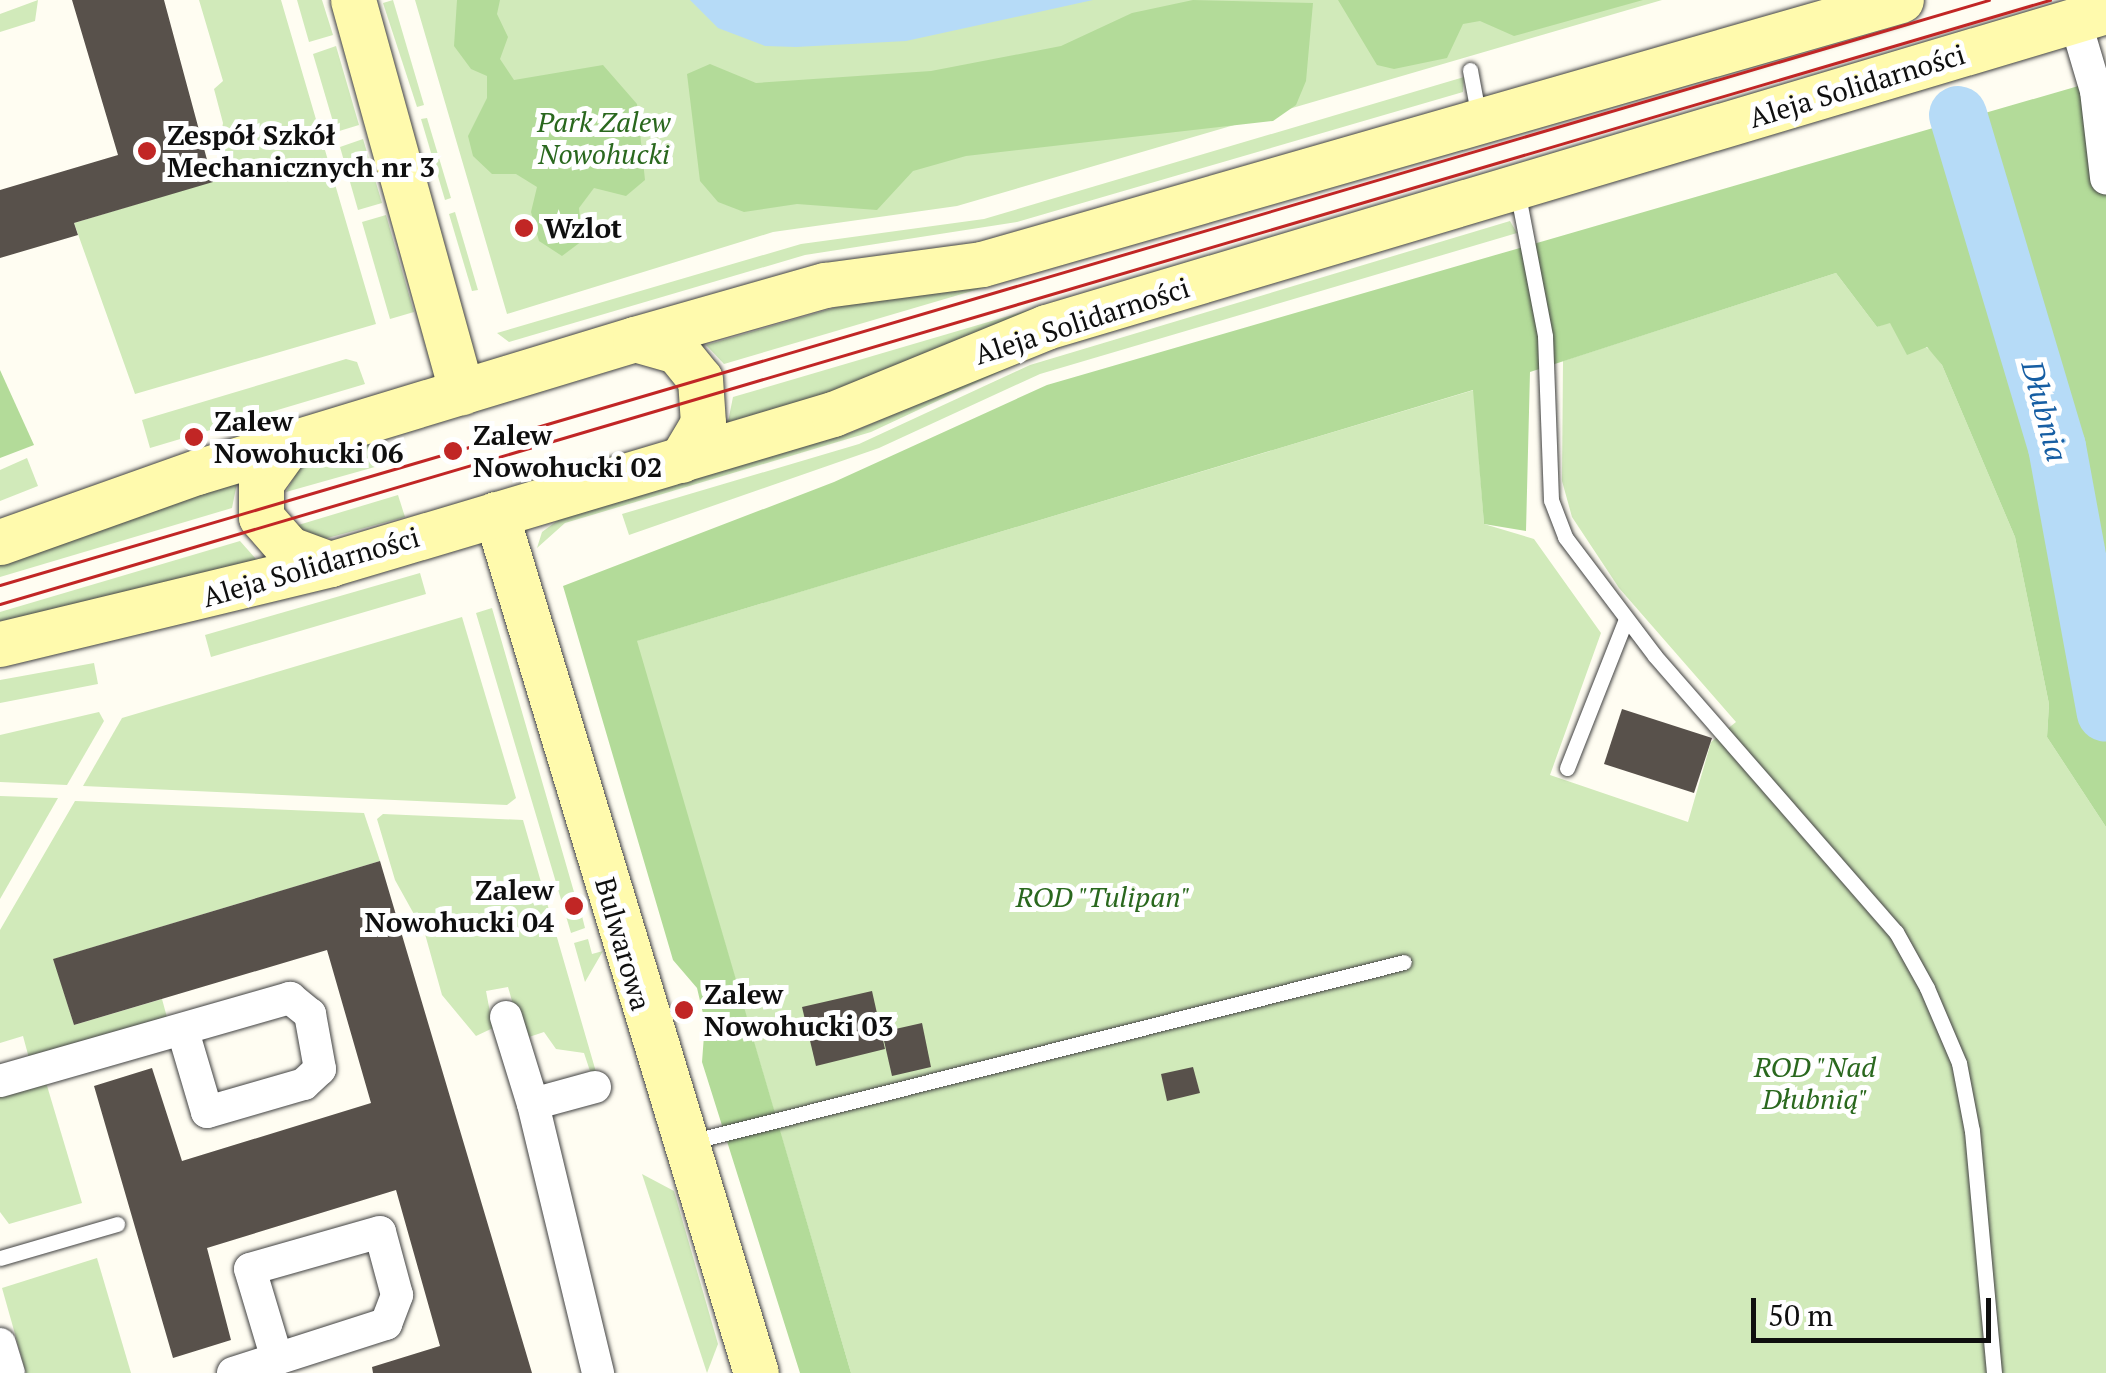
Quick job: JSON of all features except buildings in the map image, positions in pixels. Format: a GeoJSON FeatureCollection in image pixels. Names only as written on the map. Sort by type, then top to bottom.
{"type":"FeatureCollection","features":[{"type":"Feature","properties":{"kind":"street"},"geometry":{"type":"LineString","coordinates":[[352,0],[462,392]]}},
{"type":"Feature","properties":{"kind":"street"},"geometry":{"type":"LineString","coordinates":[[0,542],[289,444],[635,339],[825,286],[982,264],[1901,0]]}},
{"type":"Feature","properties":{"kind":"street"},"geometry":{"type":"LineString","coordinates":[[2090,15],[2106,178]]}},
{"type":"Feature","properties":{"kind":"street","name":"Aleja Solidarności"},"geometry":{"type":"LineString","coordinates":[[0,644],[330,564],[681,460],[833,414],[1046,327],[2090,15]]}},
{"type":"Feature","properties":{"kind":"street"},"geometry":{"type":"LineString","coordinates":[[635,339],[677,351],[700,379],[703,423],[681,460]]}},
{"type":"Feature","properties":{"kind":"street"},"geometry":{"type":"LineString","coordinates":[[289,444],[261,482],[262,517],[289,548],[330,564]]}},
{"type":"Feature","properties":{"kind":"street","name":"Bulwarowa"},"geometry":{"type":"LineString","coordinates":[[496,514],[756,1373]]}},
{"type":"Feature","properties":{"kind":"street"},"geometry":{"type":"LineString","coordinates":[[506,1017],[533,1104],[598,1373]]}},
{"type":"Feature","properties":{"kind":"street"},"geometry":{"type":"LineString","coordinates":[[0,1081],[184,1030]]}},
{"type":"Feature","properties":{"kind":"street"},"geometry":{"type":"LineString","coordinates":[[533,1104],[594,1087]]}},
{"type":"Feature","properties":{"kind":"street"},"geometry":{"type":"LineString","coordinates":[[233,1373],[277,1359],[391,1318],[396,1286],[380,1232],[250,1269],[277,1359]]}},
{"type":"Feature","properties":{"kind":"street"},"geometry":{"type":"LineString","coordinates":[[0,1344],[8,1373]]}},
{"type":"Feature","properties":{"kind":"lane"},"geometry":{"type":"LineString","coordinates":[[1470,70],[1480,118]]}},
{"type":"Feature","properties":{"kind":"lane"},"geometry":{"type":"LineString","coordinates":[[1517,189],[1546,336],[1551,500],[1565,537],[1626,619],[1852,877],[1896,932],[1927,988],[1959,1063],[1972,1131],[1994,1373]]}},
{"type":"Feature","properties":{"kind":"lane"},"geometry":{"type":"LineString","coordinates":[[1567,768],[1626,619]]}},
{"type":"Feature","properties":{"kind":"lane"},"geometry":{"type":"LineString","coordinates":[[684,1143],[1404,962]]}},
{"type":"Feature","properties":{"kind":"lane"},"geometry":{"type":"LineString","coordinates":[[0,1258],[117,1224]]}},
{"type":"Feature","properties":{"kind":"green space"},"geometry":{"type":"Polygon","coordinates":[[[38,0],[35,21],[0,32],[0,14],[38,0]]]}},
{"type":"Feature","properties":{"kind":"green space"},"geometry":{"type":"Polygon","coordinates":[[[199,0],[281,0],[376,324],[135,394],[74,223],[213,181],[223,123],[214,89],[223,81],[199,0]]]}},
{"type":"Feature","properties":{"kind":"green space"},"geometry":{"type":"Polygon","coordinates":[[[297,0],[322,0],[333,35],[309,42],[297,0]]]}},
{"type":"Feature","properties":{"kind":"green space"},"geometry":{"type":"Polygon","coordinates":[[[393,0],[424,105],[417,107],[383,3],[393,0]]]}},
{"type":"Feature","properties":{"kind":"green space","name":"Park Zalew Nowohucki"},"geometry":{"type":"Polygon","coordinates":[[[415,0],[1662,0],[957,206],[773,232],[507,314],[415,0]]]}},
{"type":"Feature","properties":{"kind":"green space"},"geometry":{"type":"Polygon","coordinates":[[[457,0],[500,0],[497,14],[508,37],[500,59],[514,80],[603,65],[637,104],[645,180],[626,196],[594,188],[579,208],[582,241],[562,256],[539,241],[531,212],[537,187],[516,174],[492,174],[473,156],[468,136],[487,98],[487,76],[471,69],[454,46],[457,0]]]}},
{"type":"Feature","properties":{"kind":"green space"},"geometry":{"type":"Polygon","coordinates":[[[1193,0],[1313,3],[1306,81],[1296,105],[1273,121],[966,156],[913,171],[877,210],[797,204],[744,212],[718,202],[700,181],[687,74],[710,64],[756,83],[931,71],[1061,46],[1132,13],[1193,0]]]}},
{"type":"Feature","properties":{"kind":"green space"},"geometry":{"type":"Polygon","coordinates":[[[1338,0],[1643,0],[1514,36],[1480,21],[1463,24],[1447,58],[1394,69],[1377,65],[1338,0]]]}},
{"type":"Feature","properties":{"kind":"green space"},"geometry":{"type":"Polygon","coordinates":[[[1841,35],[724,364],[706,345],[844,305],[1841,35]]]}},
{"type":"Feature","properties":{"kind":"green space"},"geometry":{"type":"Polygon","coordinates":[[[336,46],[359,125],[336,132],[313,54],[336,46]]]}},
{"type":"Feature","properties":{"kind":"green space"},"geometry":{"type":"Polygon","coordinates":[[[1883,59],[870,382],[728,422],[733,397],[1883,59]]]}},
{"type":"Feature","properties":{"kind":"green space"},"geometry":{"type":"Polygon","coordinates":[[[1464,77],[1463,92],[1017,222],[805,255],[509,342],[497,333],[801,244],[984,219],[1464,77]]]}},
{"type":"Feature","properties":{"kind":"green space"},"geometry":{"type":"Polygon","coordinates":[[[2106,78],[2106,827],[2047,737],[2049,704],[2015,537],[1942,365],[1927,347],[1907,355],[1890,323],[1877,327],[1836,273],[1530,372],[1526,531],[1484,524],[1473,390],[637,641],[851,1373],[800,1373],[702,1062],[705,1022],[697,988],[673,960],[563,586],[834,482],[1047,385],[2106,78]]]}},
{"type":"Feature","properties":{"kind":"green space"},"geometry":{"type":"Polygon","coordinates":[[[427,118],[451,198],[445,200],[421,119],[427,118]]]}},
{"type":"Feature","properties":{"kind":"green space"},"geometry":{"type":"Polygon","coordinates":[[[363,139],[382,203],[358,210],[340,147],[363,139]]]}},
{"type":"Feature","properties":{"kind":"green space"},"geometry":{"type":"Polygon","coordinates":[[[455,212],[478,290],[472,291],[449,214],[455,212]]]}},
{"type":"Feature","properties":{"kind":"green space"},"geometry":{"type":"Polygon","coordinates":[[[1503,213],[1042,352],[871,432],[565,523],[537,548],[542,532],[561,518],[850,433],[1039,351],[1503,213]]]}},
{"type":"Feature","properties":{"kind":"green space"},"geometry":{"type":"Polygon","coordinates":[[[386,215],[414,312],[390,319],[362,222],[386,215]]]}},
{"type":"Feature","properties":{"kind":"green space"},"geometry":{"type":"Polygon","coordinates":[[[1510,221],[1517,233],[1040,374],[879,448],[629,535],[622,514],[859,444],[1030,365],[1510,221]]]}},
{"type":"Feature","properties":{"kind":"green space"},"geometry":{"type":"Polygon","coordinates":[[[1836,273],[1877,327],[1889,322],[1933,352],[1942,365],[2015,537],[2049,704],[2047,737],[2106,827],[2106,1373],[851,1373],[636,641],[1474,390],[1484,524],[1534,539],[1601,633],[1550,775],[1688,822],[1711,742],[1736,722],[1619,588],[1572,517],[1562,481],[1563,361],[1836,273]]]}},
{"type":"Feature","properties":{"kind":"green space"},"geometry":{"type":"Polygon","coordinates":[[[346,359],[357,362],[365,384],[150,448],[142,420],[346,359]]]}},
{"type":"Feature","properties":{"kind":"green space"},"geometry":{"type":"Polygon","coordinates":[[[0,370],[34,445],[0,458],[0,370]]]}},
{"type":"Feature","properties":{"kind":"green space"},"geometry":{"type":"Polygon","coordinates":[[[382,440],[389,463],[286,492],[302,463],[382,440]]]}},
{"type":"Feature","properties":{"kind":"green space"},"geometry":{"type":"Polygon","coordinates":[[[27,458],[38,486],[0,501],[0,470],[27,458]]]}},
{"type":"Feature","properties":{"kind":"green space"},"geometry":{"type":"Polygon","coordinates":[[[237,483],[232,508],[0,577],[0,565],[101,525],[237,483]]]}},
{"type":"Feature","properties":{"kind":"green space"},"geometry":{"type":"Polygon","coordinates":[[[398,495],[405,517],[324,539],[295,526],[398,495]]]}},
{"type":"Feature","properties":{"kind":"green space"},"geometry":{"type":"Polygon","coordinates":[[[240,541],[257,560],[106,602],[0,621],[0,612],[240,541]]]}},
{"type":"Feature","properties":{"kind":"green space"},"geometry":{"type":"Polygon","coordinates":[[[420,573],[426,594],[211,657],[205,635],[420,573]]]}},
{"type":"Feature","properties":{"kind":"green space"},"geometry":{"type":"Polygon","coordinates":[[[492,608],[574,892],[567,895],[574,918],[582,916],[585,928],[571,933],[476,613],[492,608]]]}},
{"type":"Feature","properties":{"kind":"green space"},"geometry":{"type":"Polygon","coordinates":[[[462,617],[516,798],[507,805],[83,786],[122,718],[462,617]]]}},
{"type":"Feature","properties":{"kind":"green space"},"geometry":{"type":"Polygon","coordinates":[[[94,663],[98,684],[0,703],[0,680],[94,663]]]}},
{"type":"Feature","properties":{"kind":"green space"},"geometry":{"type":"Polygon","coordinates":[[[99,712],[104,721],[67,785],[0,782],[0,735],[99,712]]]}},
{"type":"Feature","properties":{"kind":"green space"},"geometry":{"type":"Polygon","coordinates":[[[0,796],[58,798],[0,899],[0,796]]]}},
{"type":"Feature","properties":{"kind":"green space"},"geometry":{"type":"Polygon","coordinates":[[[75,801],[364,813],[380,861],[54,959],[74,1025],[162,999],[168,1021],[30,1062],[23,1036],[0,1043],[0,930],[75,801]]]}},
{"type":"Feature","properties":{"kind":"green space"},"geometry":{"type":"Polygon","coordinates":[[[383,814],[523,820],[596,1072],[591,1074],[584,1053],[556,1049],[544,1032],[523,1039],[508,987],[486,991],[493,1028],[476,1036],[442,995],[425,934],[395,880],[377,819],[383,814]]]}},
{"type":"Feature","properties":{"kind":"green space"},"geometry":{"type":"Polygon","coordinates":[[[588,939],[592,954],[603,951],[585,982],[574,943],[588,939]]]}},
{"type":"Feature","properties":{"kind":"green space"},"geometry":{"type":"Polygon","coordinates":[[[45,1079],[82,1203],[9,1224],[0,1212],[0,1091],[45,1079]]]}},
{"type":"Feature","properties":{"kind":"green space"},"geometry":{"type":"Polygon","coordinates":[[[642,1174],[674,1191],[718,1344],[707,1373],[642,1174]]]}},
{"type":"Feature","properties":{"kind":"green space"},"geometry":{"type":"Polygon","coordinates":[[[97,1258],[131,1373],[26,1373],[2,1288],[97,1258]]]}},
{"type":"Feature","properties":{"kind":"water"},"geometry":{"type":"Polygon","coordinates":[[[690,0],[1093,0],[906,41],[796,47],[765,46],[718,28],[690,0]]]}},
{"type":"Feature","properties":{"kind":"waterway","name":"Dłubnia"},"geometry":{"type":"LineString","coordinates":[[1958,115],[2057,447],[2106,713]]}},
{"type":"Feature","properties":{"kind":"tram line"},"geometry":{"type":"LineString","coordinates":[[0,585],[1989,0]]}},
{"type":"Feature","properties":{"kind":"tram line"},"geometry":{"type":"LineString","coordinates":[[0,604],[2050,0]]}},
{"type":"Feature","properties":{"kind":"place","name":"Zespół Szkół Mechanicznych nr 3"},"geometry":{"type":"Point","coordinates":[147,151]}},
{"type":"Feature","properties":{"kind":"place","name":"Wzlot"},"geometry":{"type":"Point","coordinates":[524,228]}},
{"type":"Feature","properties":{"kind":"place","name":"Zalew Nowohucki 06"},"geometry":{"type":"Point","coordinates":[194,437]}},
{"type":"Feature","properties":{"kind":"place","name":"Zalew Nowohucki 02"},"geometry":{"type":"Point","coordinates":[453,451]}},
{"type":"Feature","properties":{"kind":"place","name":"Zalew Nowohucki 04"},"geometry":{"type":"Point","coordinates":[574,906]}},
{"type":"Feature","properties":{"kind":"place","name":"Zalew Nowohucki 03"},"geometry":{"type":"Point","coordinates":[684,1010]}},
{"type":"Feature","properties":{"kind":"park label","name":"ROD \"Tulipan\""},"geometry":{"type":"Point","coordinates":[1103,897]}},
{"type":"Feature","properties":{"kind":"park label","name":"ROD \"Nad Dłubnią\""},"geometry":{"type":"Point","coordinates":[1815,1083]}}]}
